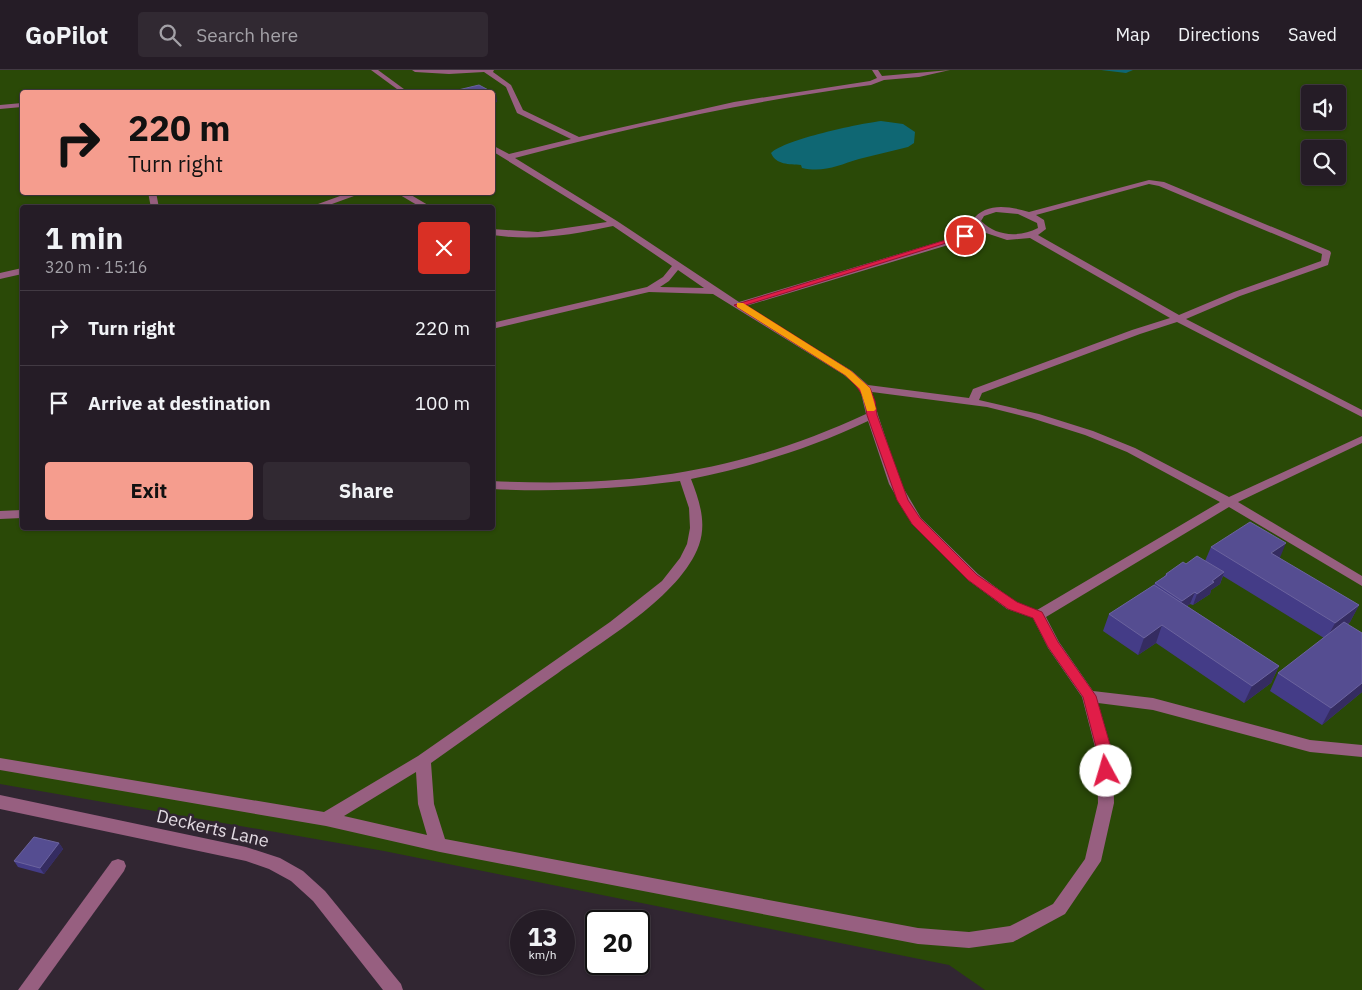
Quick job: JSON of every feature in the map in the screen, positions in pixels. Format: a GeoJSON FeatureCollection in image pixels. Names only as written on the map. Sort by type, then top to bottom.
{"type":"FeatureCollection","features":[{"type":"Feature","properties":{"kind":"street"},"geometry":{"type":"LineString","coordinates":[[374,70],[403,90]]}},
{"type":"Feature","properties":{"kind":"street"},"geometry":{"type":"LineString","coordinates":[[415,70],[491,70]]}},
{"type":"Feature","properties":{"kind":"street"},"geometry":{"type":"LineString","coordinates":[[485,70],[505,80],[512,90],[520,111],[577,139]]}},
{"type":"Feature","properties":{"kind":"street"},"geometry":{"type":"LineString","coordinates":[[875,70],[881,78]]}},
{"type":"Feature","properties":{"kind":"street"},"geometry":{"type":"LineString","coordinates":[[508,157],[720,106],[794,93],[872,83],[881,78],[919,76],[947,70]]}},
{"type":"Feature","properties":{"kind":"street"},"geometry":{"type":"LineString","coordinates":[[0,106],[20,105]]}},
{"type":"Feature","properties":{"kind":"street"},"geometry":{"type":"LineString","coordinates":[[0,764],[326,819],[440,845],[918,936],[969,940],[1013,934],[1059,908],[1093,861],[1106,804],[1106,755],[1089,696],[1052,644],[1038,615],[1012,606],[972,577],[916,521],[895,484],[865,388],[848,373],[715,291],[614,223],[495,149]]}},
{"type":"Feature","properties":{"kind":"street"},"geometry":{"type":"LineString","coordinates":[[973,402],[977,391],[1136,332],[1178,319],[1236,294],[1325,263],[1327,253],[1161,184],[1149,182],[1031,214]]}},
{"type":"Feature","properties":{"kind":"street"},"geometry":{"type":"LineString","coordinates":[[320,205],[352,195]]}},
{"type":"Feature","properties":{"kind":"street"},"geometry":{"type":"LineString","coordinates":[[405,195],[424,205]]}},
{"type":"Feature","properties":{"kind":"street"},"geometry":{"type":"LineString","coordinates":[[995,210],[1013,210],[1031,214],[1041,222],[1042,230],[1033,236],[1007,237],[982,229],[976,221],[981,214],[995,210]]}},
{"type":"Feature","properties":{"kind":"street"},"geometry":{"type":"LineString","coordinates":[[495,232],[534,236],[614,223]]}},
{"type":"Feature","properties":{"kind":"street"},"geometry":{"type":"LineString","coordinates":[[739,305],[965,236],[982,229]]}},
{"type":"Feature","properties":{"kind":"street"},"geometry":{"type":"LineString","coordinates":[[1033,236],[1178,319],[1362,414]]}},
{"type":"Feature","properties":{"kind":"street"},"geometry":{"type":"LineString","coordinates":[[649,289],[666,279],[678,265]]}},
{"type":"Feature","properties":{"kind":"street"},"geometry":{"type":"LineString","coordinates":[[0,276],[20,271]]}},
{"type":"Feature","properties":{"kind":"street"},"geometry":{"type":"LineString","coordinates":[[495,325],[649,289],[715,291]]}},
{"type":"Feature","properties":{"kind":"street"},"geometry":{"type":"LineString","coordinates":[[865,388],[973,402],[1035,416],[1089,433],[1131,450],[1229,502],[1362,582]]}},
{"type":"Feature","properties":{"kind":"street"},"geometry":{"type":"LineString","coordinates":[[495,486],[540,489],[588,488],[627,485],[684,476],[723,468],[806,445],[841,431],[872,415]]}},
{"type":"Feature","properties":{"kind":"street"},"geometry":{"type":"LineString","coordinates":[[1038,615],[1229,502],[1362,439]]}},
{"type":"Feature","properties":{"kind":"street"},"geometry":{"type":"LineString","coordinates":[[326,819],[422,760],[615,625],[646,602],[668,582],[689,554],[695,539],[697,526],[692,496],[684,476]]}},
{"type":"Feature","properties":{"kind":"street"},"geometry":{"type":"LineString","coordinates":[[0,515],[20,514]]}},
{"type":"Feature","properties":{"kind":"street"},"geometry":{"type":"LineString","coordinates":[[1089,696],[1154,704],[1310,746],[1362,751]]}},
{"type":"Feature","properties":{"kind":"street"},"geometry":{"type":"LineString","coordinates":[[422,760],[424,795],[430,827],[440,845]]}},
{"type":"Feature","properties":{"kind":"street","name":"Deckerts Lane"},"geometry":{"type":"LineString","coordinates":[[0,802],[246,854],[274,862],[297,876],[319,896],[394,990]]}},
{"type":"Feature","properties":{"kind":"street"},"geometry":{"type":"LineString","coordinates":[[27,990],[118,866]]}},
{"type":"Feature","properties":{"kind":"green space"},"geometry":{"type":"Polygon","coordinates":[[[0,70],[1362,70],[1362,990],[985,990],[949,965],[384,851],[0,784],[0,70]]]}},
{"type":"Feature","properties":{"kind":"water"},"geometry":{"type":"Polygon","coordinates":[[[881,121],[903,124],[915,132],[914,143],[908,147],[817,170],[802,168],[801,165],[780,162],[771,153],[806,138],[856,125],[881,121]]]}},
{"type":"Feature","properties":{"kind":"building"},"geometry":{"type":"Polygon","coordinates":[[[479,85],[488,90],[458,90],[479,85]]]}},
{"type":"Feature","properties":{"kind":"building"},"geometry":{"type":"Polygon","coordinates":[[[1250,522],[1286,543],[1271,553],[1359,605],[1335,623],[1211,547],[1250,522]]]}},
{"type":"Feature","properties":{"kind":"building"},"geometry":{"type":"Polygon","coordinates":[[[1197,556],[1224,572],[1197,594],[1195,592],[1182,601],[1155,583],[1183,562],[1186,564],[1197,556]]]}},
{"type":"Feature","properties":{"kind":"building"},"geometry":{"type":"Polygon","coordinates":[[[1154,585],[1279,666],[1252,686],[1162,625],[1144,638],[1109,614],[1154,585]]]}},
{"type":"Feature","properties":{"kind":"building"},"geometry":{"type":"Polygon","coordinates":[[[1344,622],[1362,633],[1362,683],[1331,708],[1278,673],[1344,622]]]}},
{"type":"Feature","properties":{"kind":"building"},"geometry":{"type":"Polygon","coordinates":[[[34,837],[59,843],[40,868],[14,861],[34,837]]]}},
{"type":"Feature","properties":{"kind":"waterway"},"geometry":{"type":"LineString","coordinates":[[1103,70],[1126,72],[1131,70]]}},
{"type":"Feature","properties":{"kind":"slow traffic"},"geometry":{"type":"LineString","coordinates":[[740,305],[848,373],[865,388],[871,409]]}},
{"type":"Feature","properties":{"kind":"route"},"geometry":{"type":"LineString","coordinates":[[965,236],[739,305],[848,373],[865,388],[895,484],[916,521],[972,577],[1012,606],[1038,615],[1052,644],[1089,696],[1106,755],[1106,771]]}}]}
